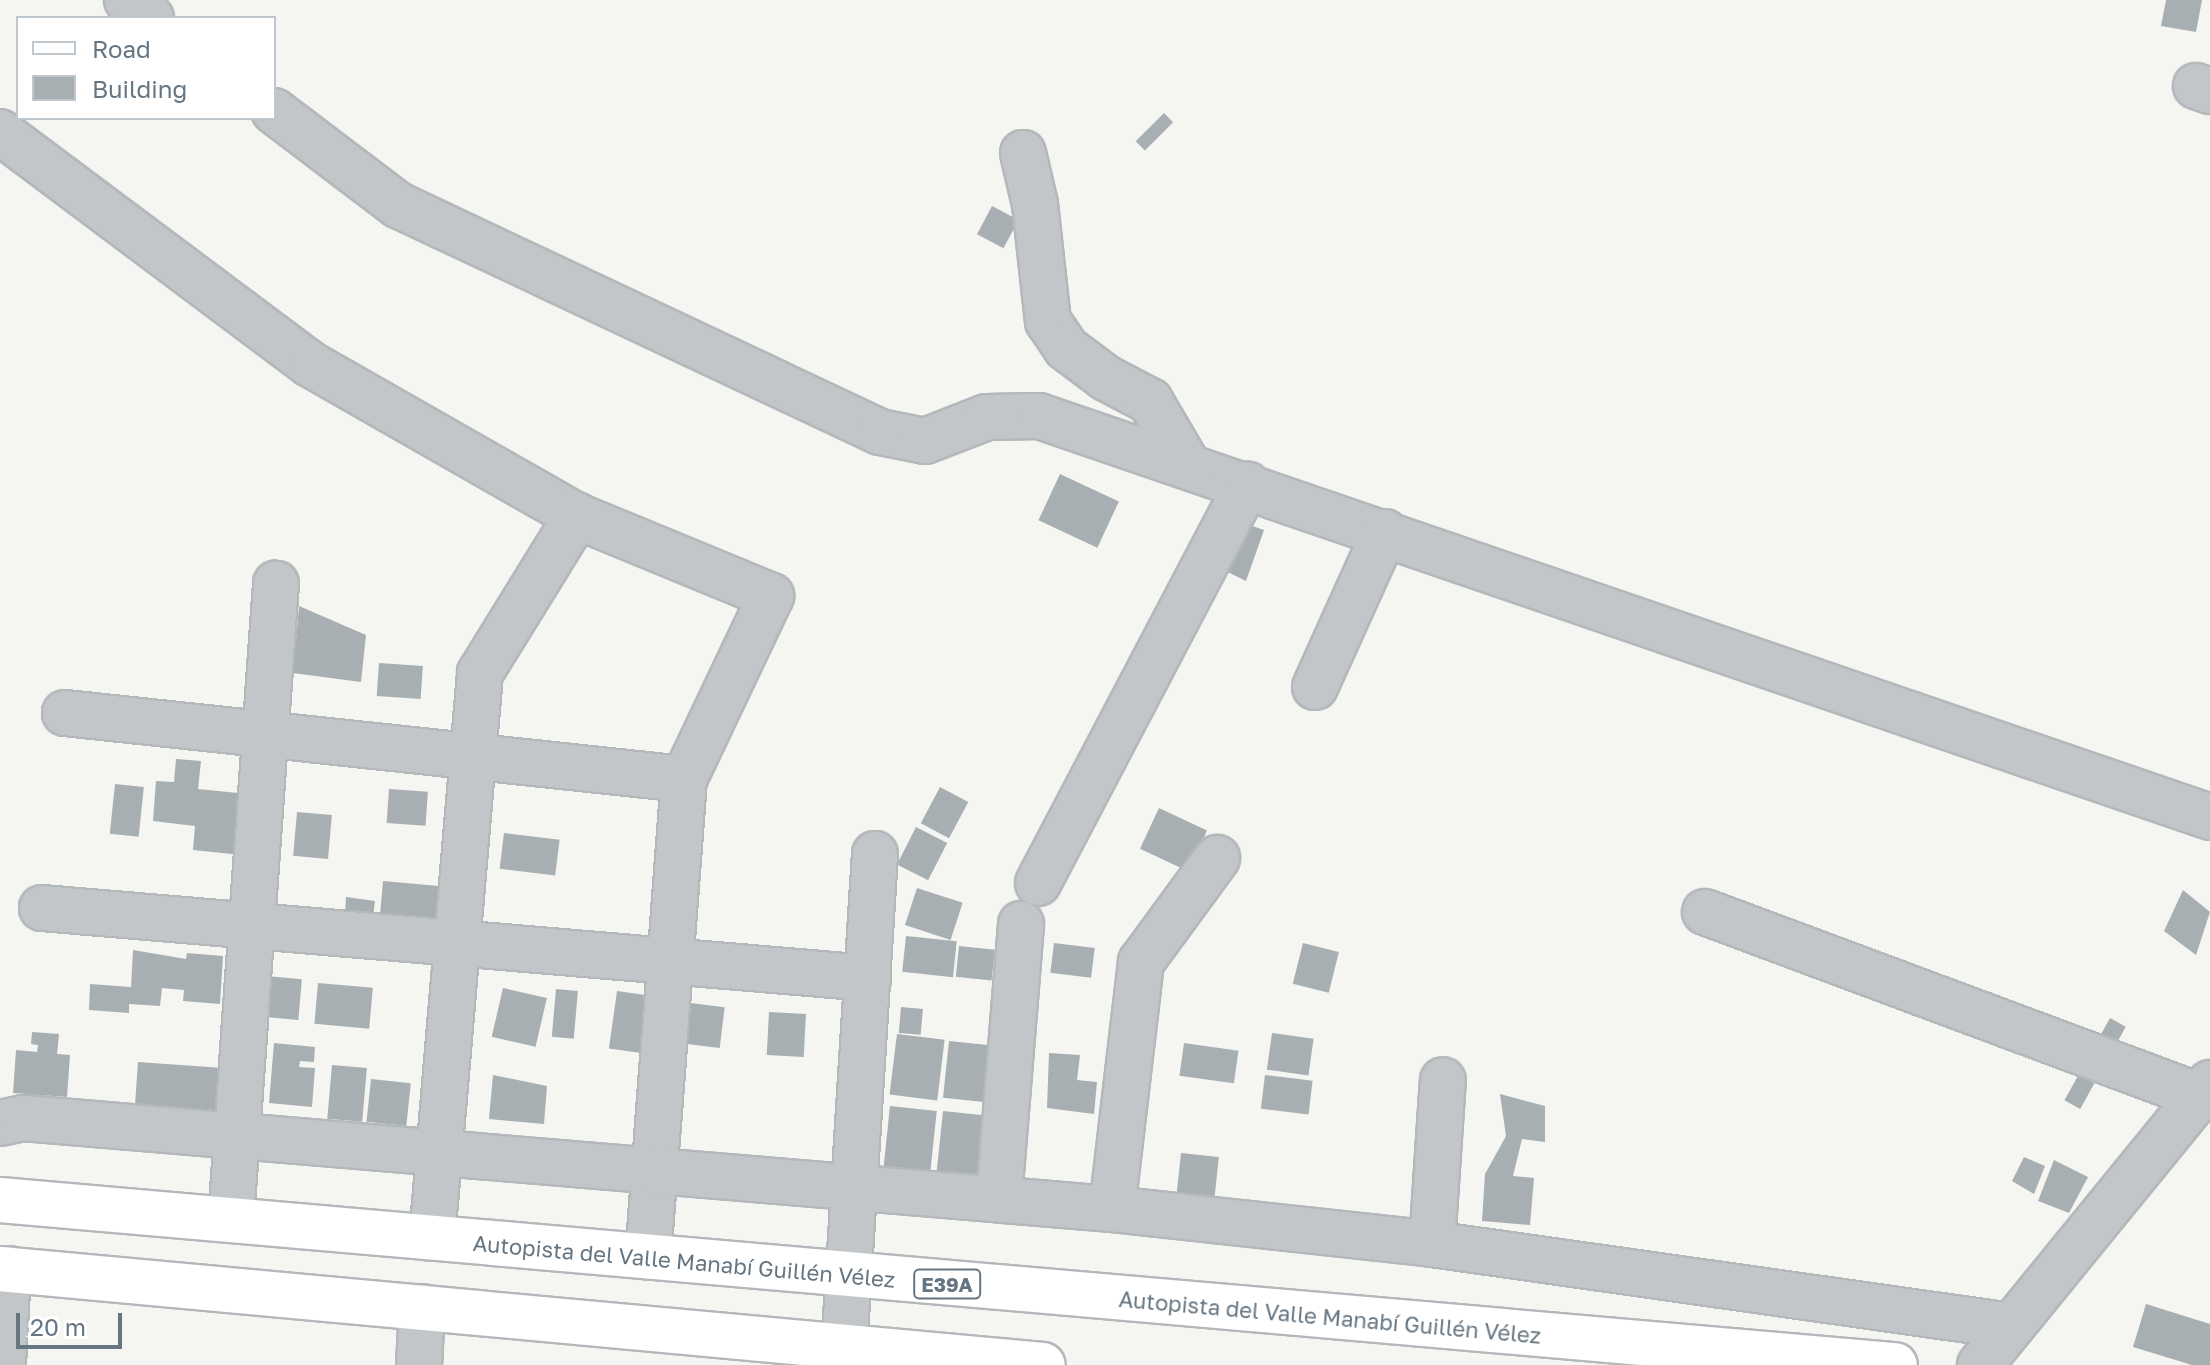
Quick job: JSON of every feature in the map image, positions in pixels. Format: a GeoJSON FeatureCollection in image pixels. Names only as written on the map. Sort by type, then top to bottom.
{"type":"FeatureCollection","features":[{"type":"Feature","properties":{"kind":"main road","name":"Autopista del Valle Manabí Guillén Vélez"},"geometry":{"type":"LineString","coordinates":[[0,1200],[1895,1365]]}},
{"type":"Feature","properties":{"kind":"main road"},"geometry":{"type":"LineString","coordinates":[[4,1269],[422,1307],[843,1357],[1043,1365]]}},
{"type":"Feature","properties":{"kind":"street"},"geometry":{"type":"LineString","coordinates":[[127,0],[148,16]]}},
{"type":"Feature","properties":{"kind":"street"},"geometry":{"type":"LineString","coordinates":[[276,113],[398,205],[844,415],[915,442],[987,417],[1039,416],[1187,464],[2210,817]]}},
{"type":"Feature","properties":{"kind":"street"},"geometry":{"type":"LineString","coordinates":[[0,132],[310,364],[577,516],[771,596],[684,779],[648,1257]]}},
{"type":"Feature","properties":{"kind":"street"},"geometry":{"type":"LineString","coordinates":[[1023,153],[1035,204],[1048,321],[1066,348],[1106,378],[1150,401],[1187,464]]}},
{"type":"Feature","properties":{"kind":"street"},"geometry":{"type":"LineString","coordinates":[[1038,883],[1247,485]]}},
{"type":"Feature","properties":{"kind":"street"},"geometry":{"type":"LineString","coordinates":[[432,1238],[480,673],[577,516]]}},
{"type":"Feature","properties":{"kind":"street"},"geometry":{"type":"LineString","coordinates":[[1315,687],[1385,532]]}},
{"type":"Feature","properties":{"kind":"street"},"geometry":{"type":"LineString","coordinates":[[231,1219],[276,584]]}},
{"type":"Feature","properties":{"kind":"street"},"geometry":{"type":"LineString","coordinates":[[65,713],[684,779]]}},
{"type":"Feature","properties":{"kind":"street"},"geometry":{"type":"LineString","coordinates":[[843,1357],[875,854]]}},
{"type":"Feature","properties":{"kind":"street"},"geometry":{"type":"LineString","coordinates":[[1112,1209],[1141,962],[1217,858]]}},
{"type":"Feature","properties":{"kind":"street"},"geometry":{"type":"LineString","coordinates":[[42,908],[868,978]]}},
{"type":"Feature","properties":{"kind":"street"},"geometry":{"type":"LineString","coordinates":[[1705,912],[2205,1089],[1980,1365]]}},
{"type":"Feature","properties":{"kind":"street"},"geometry":{"type":"LineString","coordinates":[[999,1198],[1021,924]]}},
{"type":"Feature","properties":{"kind":"street"},"geometry":{"type":"LineString","coordinates":[[1432,1244],[1443,1080]]}},
{"type":"Feature","properties":{"kind":"street"},"geometry":{"type":"LineString","coordinates":[[0,1123],[23,1118],[655,1167],[1112,1209],[1432,1244],[2011,1326]]}},
{"type":"Feature","properties":{"kind":"street"},"geometry":{"type":"LineString","coordinates":[[3,1365],[4,1269]]}},
{"type":"Feature","properties":{"kind":"street"},"geometry":{"type":"LineString","coordinates":[[419,1365],[422,1307]]}},
{"type":"Feature","properties":{"kind":"building"},"geometry":{"type":"Polygon","coordinates":[[[2166,0],[2202,0],[2196,32],[2161,26],[2166,0]]]}},
{"type":"Feature","properties":{"kind":"building"},"geometry":{"type":"Polygon","coordinates":[[[1164,113],[1173,122],[1145,150],[1136,141],[1164,113]]]}},
{"type":"Feature","properties":{"kind":"building"},"geometry":{"type":"Polygon","coordinates":[[[992,206],[1018,220],[1003,248],[977,234],[992,206]]]}},
{"type":"Feature","properties":{"kind":"building"},"geometry":{"type":"Polygon","coordinates":[[[1060,474],[1119,501],[1097,548],[1038,520],[1060,474]]]}},
{"type":"Feature","properties":{"kind":"building"},"geometry":{"type":"Polygon","coordinates":[[[1226,517],[1264,530],[1246,581],[1203,560],[1226,517]]]}},
{"type":"Feature","properties":{"kind":"building"},"geometry":{"type":"Polygon","coordinates":[[[299,606],[366,635],[361,682],[293,673],[299,606]]]}},
{"type":"Feature","properties":{"kind":"building"},"geometry":{"type":"Polygon","coordinates":[[[379,663],[423,666],[421,699],[377,696],[379,663]]]}},
{"type":"Feature","properties":{"kind":"building"},"geometry":{"type":"Polygon","coordinates":[[[176,759],[201,761],[198,789],[248,794],[242,855],[193,850],[195,826],[153,821],[156,781],[174,782],[176,759]]]}},
{"type":"Feature","properties":{"kind":"building"},"geometry":{"type":"Polygon","coordinates":[[[115,784],[144,787],[139,837],[110,834],[115,784]]]}},
{"type":"Feature","properties":{"kind":"building"},"geometry":{"type":"Polygon","coordinates":[[[940,787],[968,802],[949,838],[921,823],[940,787]]]}},
{"type":"Feature","properties":{"kind":"building"},"geometry":{"type":"Polygon","coordinates":[[[389,789],[428,792],[426,826],[387,823],[389,789]]]}},
{"type":"Feature","properties":{"kind":"building"},"geometry":{"type":"Polygon","coordinates":[[[1159,808],[1207,830],[1188,871],[1140,849],[1159,808]]]}},
{"type":"Feature","properties":{"kind":"building"},"geometry":{"type":"Polygon","coordinates":[[[297,812],[332,815],[328,859],[293,856],[297,812]]]}},
{"type":"Feature","properties":{"kind":"building"},"geometry":{"type":"Polygon","coordinates":[[[916,827],[947,843],[928,880],[897,864],[916,827]]]}},
{"type":"Feature","properties":{"kind":"building"},"geometry":{"type":"Polygon","coordinates":[[[504,833],[560,840],[555,876],[500,869],[504,833]]]}},
{"type":"Feature","properties":{"kind":"building"},"geometry":{"type":"Polygon","coordinates":[[[383,881],[439,886],[436,921],[380,916],[383,881]]]}},
{"type":"Feature","properties":{"kind":"building"},"geometry":{"type":"Polygon","coordinates":[[[917,888],[963,903],[951,940],[905,925],[917,888]]]}},
{"type":"Feature","properties":{"kind":"building"},"geometry":{"type":"Polygon","coordinates":[[[2183,890],[2210,912],[2196,955],[2164,931],[2183,890]]]}},
{"type":"Feature","properties":{"kind":"building"},"geometry":{"type":"Polygon","coordinates":[[[346,897],[375,901],[373,917],[345,915],[346,897]]]}},
{"type":"Feature","properties":{"kind":"building"},"geometry":{"type":"Polygon","coordinates":[[[906,936],[957,941],[953,977],[902,972],[906,936]]]}},
{"type":"Feature","properties":{"kind":"building"},"geometry":{"type":"Polygon","coordinates":[[[1054,943],[1095,948],[1091,978],[1050,973],[1054,943]]]}},
{"type":"Feature","properties":{"kind":"building"},"geometry":{"type":"Polygon","coordinates":[[[1303,943],[1339,952],[1329,993],[1293,984],[1303,943]]]}},
{"type":"Feature","properties":{"kind":"building"},"geometry":{"type":"Polygon","coordinates":[[[959,946],[995,950],[992,981],[956,977],[959,946]]]}},
{"type":"Feature","properties":{"kind":"building"},"geometry":{"type":"Polygon","coordinates":[[[133,950],[186,959],[187,953],[223,956],[220,1004],[183,1001],[184,990],[162,988],[160,1006],[129,1004],[129,1013],[89,1010],[90,984],[131,987],[133,950]]]}},
{"type":"Feature","properties":{"kind":"building"},"geometry":{"type":"Polygon","coordinates":[[[266,976],[302,979],[298,1020],[262,1017],[266,976]]]}},
{"type":"Feature","properties":{"kind":"building"},"geometry":{"type":"Polygon","coordinates":[[[318,983],[373,988],[369,1029],[314,1024],[318,983]]]}},
{"type":"Feature","properties":{"kind":"building"},"geometry":{"type":"Polygon","coordinates":[[[503,988],[547,998],[536,1047],[492,1037],[503,988]]]}},
{"type":"Feature","properties":{"kind":"building"},"geometry":{"type":"Polygon","coordinates":[[[556,989],[578,991],[574,1039],[552,1037],[556,989]]]}},
{"type":"Feature","properties":{"kind":"building"},"geometry":{"type":"Polygon","coordinates":[[[617,991],[651,996],[643,1053],[609,1048],[617,991]]]}},
{"type":"Feature","properties":{"kind":"building"},"geometry":{"type":"Polygon","coordinates":[[[682,1002],[725,1007],[720,1048],[677,1043],[682,1002]]]}},
{"type":"Feature","properties":{"kind":"building"},"geometry":{"type":"Polygon","coordinates":[[[901,1007],[923,1009],[921,1035],[899,1033],[901,1007]]]}},
{"type":"Feature","properties":{"kind":"building"},"geometry":{"type":"Polygon","coordinates":[[[769,1012],[806,1014],[804,1057],[767,1055],[769,1012]]]}},
{"type":"Feature","properties":{"kind":"building"},"geometry":{"type":"Polygon","coordinates":[[[2110,1018],[2126,1027],[2080,1109],[2064,1100],[2110,1018]]]}},
{"type":"Feature","properties":{"kind":"building"},"geometry":{"type":"Polygon","coordinates":[[[32,1032],[59,1034],[57,1054],[70,1055],[67,1097],[13,1093],[16,1050],[37,1052],[38,1045],[31,1044],[32,1032]]]}},
{"type":"Feature","properties":{"kind":"building"},"geometry":{"type":"Polygon","coordinates":[[[1272,1033],[1314,1039],[1308,1075],[1267,1070],[1272,1033]]]}},
{"type":"Feature","properties":{"kind":"building"},"geometry":{"type":"Polygon","coordinates":[[[897,1034],[945,1040],[937,1100],[890,1095],[897,1034]]]}},
{"type":"Feature","properties":{"kind":"building"},"geometry":{"type":"Polygon","coordinates":[[[949,1041],[1000,1046],[994,1103],[943,1098],[949,1041]]]}},
{"type":"Feature","properties":{"kind":"building"},"geometry":{"type":"Polygon","coordinates":[[[274,1043],[315,1047],[314,1062],[300,1061],[299,1067],[315,1068],[312,1107],[269,1103],[274,1043]]]}},
{"type":"Feature","properties":{"kind":"building"},"geometry":{"type":"Polygon","coordinates":[[[1184,1043],[1238,1051],[1234,1083],[1179,1076],[1184,1043]]]}},
{"type":"Feature","properties":{"kind":"building"},"geometry":{"type":"Polygon","coordinates":[[[1049,1053],[1080,1055],[1077,1080],[1097,1082],[1094,1114],[1047,1108],[1049,1053]]]}},
{"type":"Feature","properties":{"kind":"building"},"geometry":{"type":"Polygon","coordinates":[[[138,1062],[230,1068],[226,1117],[135,1111],[138,1062]]]}},
{"type":"Feature","properties":{"kind":"building"},"geometry":{"type":"Polygon","coordinates":[[[332,1065],[367,1068],[362,1122],[327,1119],[332,1065]]]}},
{"type":"Feature","properties":{"kind":"building"},"geometry":{"type":"Polygon","coordinates":[[[493,1075],[547,1086],[544,1124],[489,1119],[493,1075]]]}},
{"type":"Feature","properties":{"kind":"building"},"geometry":{"type":"Polygon","coordinates":[[[1265,1075],[1313,1081],[1308,1115],[1261,1109],[1265,1075]]]}},
{"type":"Feature","properties":{"kind":"building"},"geometry":{"type":"Polygon","coordinates":[[[371,1079],[411,1083],[406,1126],[367,1122],[371,1079]]]}},
{"type":"Feature","properties":{"kind":"building"},"geometry":{"type":"Polygon","coordinates":[[[1500,1094],[1545,1106],[1545,1142],[1522,1139],[1513,1176],[1534,1178],[1530,1225],[1482,1221],[1485,1174],[1506,1136],[1500,1094]]]}},
{"type":"Feature","properties":{"kind":"building"},"geometry":{"type":"Polygon","coordinates":[[[890,1106],[937,1111],[930,1180],[883,1175],[890,1106]]]}},
{"type":"Feature","properties":{"kind":"building"},"geometry":{"type":"Polygon","coordinates":[[[943,1111],[993,1116],[986,1184],[936,1179],[943,1111]]]}},
{"type":"Feature","properties":{"kind":"building"},"geometry":{"type":"Polygon","coordinates":[[[1181,1153],[1219,1157],[1214,1205],[1176,1201],[1181,1153]]]}},
{"type":"Feature","properties":{"kind":"building"},"geometry":{"type":"Polygon","coordinates":[[[2024,1157],[2045,1166],[2034,1194],[2012,1181],[2024,1157]]]}},
{"type":"Feature","properties":{"kind":"building"},"geometry":{"type":"Polygon","coordinates":[[[2054,1160],[2088,1177],[2069,1213],[2038,1201],[2054,1160]]]}},
{"type":"Feature","properties":{"kind":"building"},"geometry":{"type":"Polygon","coordinates":[[[2146,1304],[2210,1324],[2210,1365],[2192,1365],[2133,1347],[2146,1304]]]}}]}
